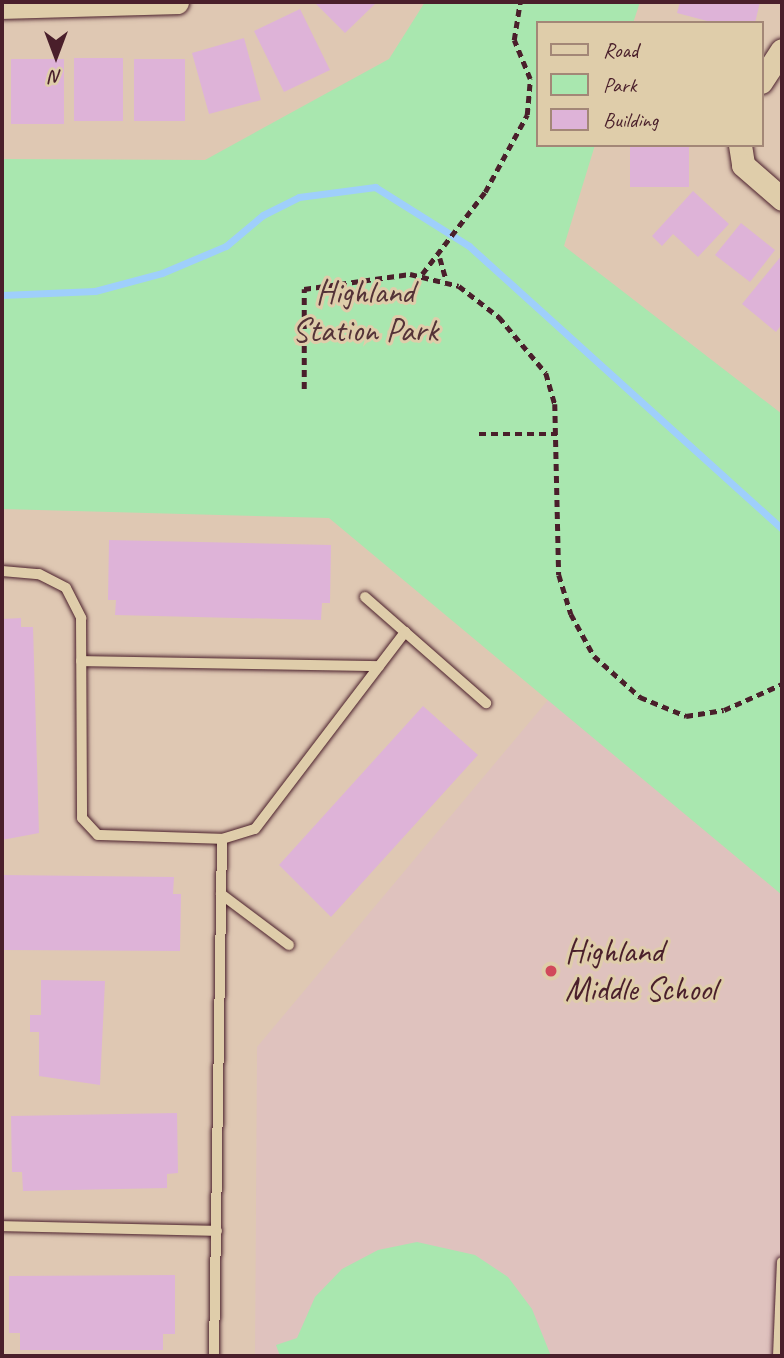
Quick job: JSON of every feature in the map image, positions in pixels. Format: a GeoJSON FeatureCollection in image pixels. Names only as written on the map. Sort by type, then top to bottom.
{"type":"FeatureCollection","features":[{"type":"Feature","properties":{"kind":"street"},"geometry":{"type":"LineString","coordinates":[[2,7],[177,2]]}},
{"type":"Feature","properties":{"kind":"street"},"geometry":{"type":"LineString","coordinates":[[763,79],[782,50]]}},
{"type":"Feature","properties":{"kind":"street"},"geometry":{"type":"LineString","coordinates":[[740,150],[753,176],[782,199]]}},
{"type":"Feature","properties":{"kind":"lane"},"geometry":{"type":"LineString","coordinates":[[2,571],[39,574],[66,588],[81,618],[82,818],[98,835],[222,839],[255,828],[405,632]]}},
{"type":"Feature","properties":{"kind":"lane"},"geometry":{"type":"LineString","coordinates":[[365,597],[486,703]]}},
{"type":"Feature","properties":{"kind":"lane"},"geometry":{"type":"LineString","coordinates":[[81,661],[379,666]]}},
{"type":"Feature","properties":{"kind":"lane"},"geometry":{"type":"LineString","coordinates":[[214,1356],[222,839]]}},
{"type":"Feature","properties":{"kind":"lane"},"geometry":{"type":"LineString","coordinates":[[221,894],[289,945]]}},
{"type":"Feature","properties":{"kind":"lane"},"geometry":{"type":"LineString","coordinates":[[2,1226],[217,1231]]}},
{"type":"Feature","properties":{"kind":"lane"},"geometry":{"type":"LineString","coordinates":[[778,1356],[782,1262]]}},
{"type":"Feature","properties":{"kind":"path"},"geometry":{"type":"LineString","coordinates":[[422,274],[440,257],[485,192],[527,115],[530,79],[514,40],[520,2]]}},
{"type":"Feature","properties":{"kind":"path"},"geometry":{"type":"LineString","coordinates":[[440,257],[446,279]]}},
{"type":"Feature","properties":{"kind":"path"},"geometry":{"type":"LineString","coordinates":[[304,389],[304,289],[422,274],[446,279],[478,298],[537,359],[551,388],[557,434],[559,575],[581,635],[609,673],[639,697],[686,716],[724,710],[782,684]]}},
{"type":"Feature","properties":{"kind":"path"},"geometry":{"type":"LineString","coordinates":[[479,434],[557,434]]}},
{"type":"Feature","properties":{"kind":"shaded area","name":"Highland Middle School"},"geometry":{"type":"Polygon","coordinates":[[[548,700],[782,895],[782,1356],[255,1356],[257,1047],[548,700]]]}},
{"type":"Feature","properties":{"kind":"green space","name":"Highland Station Park"},"geometry":{"type":"Polygon","coordinates":[[[425,2],[640,2],[634,21],[536,21],[536,147],[594,147],[564,246],[782,414],[782,895],[329,518],[2,509],[2,159],[205,160],[389,59],[425,2]]]}},
{"type":"Feature","properties":{"kind":"green space"},"geometry":{"type":"Polygon","coordinates":[[[417,1242],[475,1255],[508,1277],[532,1309],[551,1356],[280,1356],[276,1345],[297,1338],[315,1297],[342,1269],[378,1250],[417,1242]]]}},
{"type":"Feature","properties":{"kind":"building"},"geometry":{"type":"Polygon","coordinates":[[[314,2],[377,2],[345,33],[314,2]]]}},
{"type":"Feature","properties":{"kind":"building"},"geometry":{"type":"Polygon","coordinates":[[[680,2],[760,2],[755,21],[707,21],[677,13],[680,2]]]}},
{"type":"Feature","properties":{"kind":"building"},"geometry":{"type":"Polygon","coordinates":[[[300,9],[330,70],[284,92],[254,31],[300,9]]]}},
{"type":"Feature","properties":{"kind":"building"},"geometry":{"type":"Polygon","coordinates":[[[244,38],[261,100],[209,114],[192,53],[244,38]]]}},
{"type":"Feature","properties":{"kind":"building"},"geometry":{"type":"Polygon","coordinates":[[[74,58],[123,58],[123,121],[74,121],[74,58]]]}},
{"type":"Feature","properties":{"kind":"building"},"geometry":{"type":"Polygon","coordinates":[[[11,59],[64,59],[64,124],[11,124],[11,59]]]}},
{"type":"Feature","properties":{"kind":"building"},"geometry":{"type":"Polygon","coordinates":[[[134,59],[185,59],[185,121],[134,121],[134,59]]]}},
{"type":"Feature","properties":{"kind":"building"},"geometry":{"type":"Polygon","coordinates":[[[630,147],[689,147],[689,187],[630,187],[630,147]]]}},
{"type":"Feature","properties":{"kind":"building"},"geometry":{"type":"Polygon","coordinates":[[[693,191],[729,224],[698,257],[673,234],[662,246],[652,236],[693,191]]]}},
{"type":"Feature","properties":{"kind":"building"},"geometry":{"type":"Polygon","coordinates":[[[741,223],[775,250],[750,282],[715,255],[741,223]]]}},
{"type":"Feature","properties":{"kind":"building"},"geometry":{"type":"Polygon","coordinates":[[[782,255],[782,324],[776,332],[742,304],[782,255]]]}},
{"type":"Feature","properties":{"kind":"building"},"geometry":{"type":"Polygon","coordinates":[[[109,540],[331,545],[330,603],[322,603],[321,620],[115,615],[116,600],[108,600],[109,540]]]}},
{"type":"Feature","properties":{"kind":"building"},"geometry":{"type":"Polygon","coordinates":[[[21,618],[21,627],[33,627],[39,833],[2,840],[2,619],[21,618]]]}},
{"type":"Feature","properties":{"kind":"building"},"geometry":{"type":"Polygon","coordinates":[[[423,706],[478,755],[331,917],[279,865],[423,706]]]}},
{"type":"Feature","properties":{"kind":"building"},"geometry":{"type":"Polygon","coordinates":[[[2,875],[174,877],[173,894],[181,894],[180,951],[2,950],[2,875]]]}},
{"type":"Feature","properties":{"kind":"building"},"geometry":{"type":"Polygon","coordinates":[[[41,980],[105,981],[100,1085],[39,1076],[39,1032],[30,1032],[30,1015],[41,1015],[41,980]]]}},
{"type":"Feature","properties":{"kind":"building"},"geometry":{"type":"Polygon","coordinates":[[[177,1113],[178,1173],[167,1174],[167,1188],[23,1191],[22,1172],[12,1172],[11,1116],[177,1113]]]}},
{"type":"Feature","properties":{"kind":"building"},"geometry":{"type":"Polygon","coordinates":[[[175,1275],[175,1334],[163,1334],[163,1350],[20,1350],[20,1333],[9,1333],[9,1276],[175,1275]]]}},
{"type":"Feature","properties":{"kind":"waterway"},"geometry":{"type":"LineString","coordinates":[[2,295],[95,291],[162,273],[226,246],[263,215],[299,197],[375,187],[469,246],[782,529]]}},
{"type":"Feature","properties":{"kind":"place","name":"Highland Middle School"},"geometry":{"type":"Point","coordinates":[551,971]}}]}
